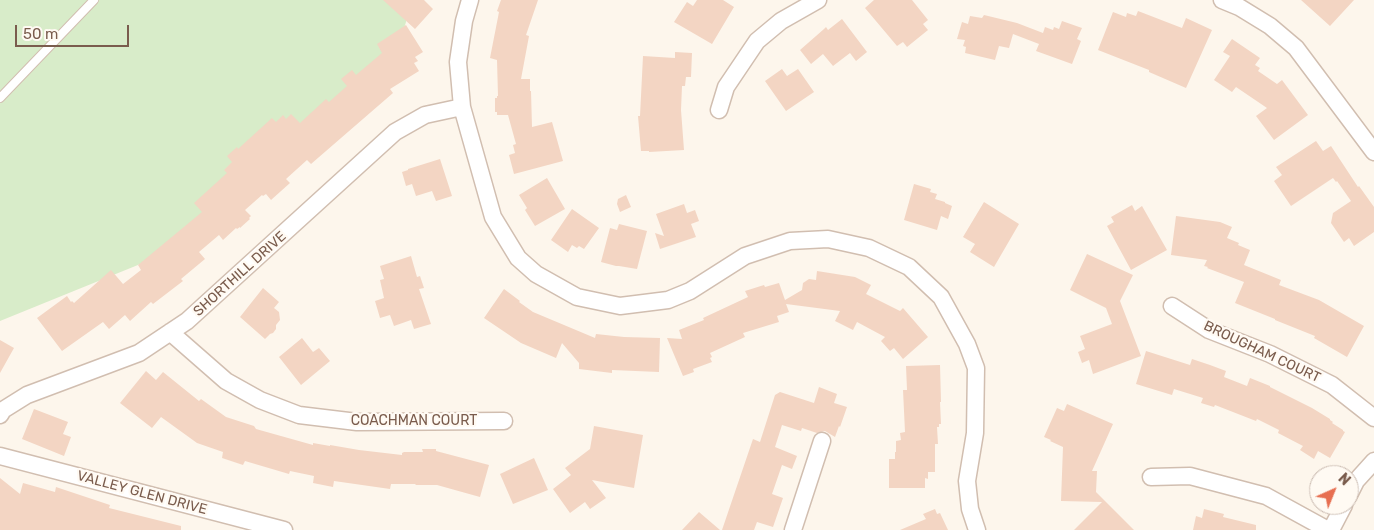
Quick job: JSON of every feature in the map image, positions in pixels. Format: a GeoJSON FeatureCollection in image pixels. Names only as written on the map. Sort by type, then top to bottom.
{"type":"FeatureCollection","features":[{"type":"Feature","properties":{"kind":"street"},"geometry":{"type":"LineString","coordinates":[[470,0],[464,21],[458,62],[462,107],[492,217],[518,258],[536,274],[577,297],[620,306],[668,300],[690,292],[745,256],[790,241],[828,239],[869,248],[909,267],[941,297],[968,344],[976,368],[976,433],[967,481],[970,509],[977,530]]}},
{"type":"Feature","properties":{"kind":"street"},"geometry":{"type":"LineString","coordinates":[[719,110],[726,87],[757,41],[781,21],[818,0]]}},
{"type":"Feature","properties":{"kind":"street"},"geometry":{"type":"LineString","coordinates":[[1222,0],[1239,7],[1270,26],[1296,48],[1374,152]]}},
{"type":"Feature","properties":{"kind":"street","name":"SHORTHILL DRIVE"},"geometry":{"type":"LineString","coordinates":[[0,415],[27,394],[139,353],[187,321],[395,132],[425,115],[462,107]]}},
{"type":"Feature","properties":{"kind":"street","name":"BROUGHAM COURT"},"geometry":{"type":"LineString","coordinates":[[1172,306],[1209,330],[1270,354],[1332,385],[1374,418]]}},
{"type":"Feature","properties":{"kind":"street","name":"COACHMAN COURT"},"geometry":{"type":"LineString","coordinates":[[170,332],[226,381],[260,400],[299,415],[357,422],[504,422]]}},
{"type":"Feature","properties":{"kind":"street"},"geometry":{"type":"LineString","coordinates":[[793,530],[822,441]]}},
{"type":"Feature","properties":{"kind":"street","name":"VALLEY GLEN DRIVE"},"geometry":{"type":"LineString","coordinates":[[0,456],[284,530]]}},
{"type":"Feature","properties":{"kind":"street"},"geometry":{"type":"LineString","coordinates":[[1359,478],[1374,461]]}},
{"type":"Feature","properties":{"kind":"street"},"geometry":{"type":"LineString","coordinates":[[1150,477],[1190,476],[1266,496],[1329,530],[1338,515]]}},
{"type":"Feature","properties":{"kind":"lane"},"geometry":{"type":"LineString","coordinates":[[0,98],[94,0]]}},
{"type":"Feature","properties":{"kind":"green space"},"geometry":{"type":"Polygon","coordinates":[[[0,0],[413,0],[399,44],[165,254],[0,321],[0,0]]]}},
{"type":"Feature","properties":{"kind":"building"},"geometry":{"type":"Polygon","coordinates":[[[383,0],[424,0],[433,9],[415,29],[383,0]]]}},
{"type":"Feature","properties":{"kind":"building"},"geometry":{"type":"Polygon","coordinates":[[[501,0],[538,0],[526,35],[529,36],[521,79],[530,79],[532,127],[552,122],[563,161],[514,174],[509,155],[515,153],[513,145],[516,144],[508,115],[497,115],[497,112],[495,112],[495,98],[498,96],[497,60],[490,58],[499,12],[497,11],[501,0]]]}},
{"type":"Feature","properties":{"kind":"building"},"geometry":{"type":"Polygon","coordinates":[[[697,0],[723,0],[734,7],[712,44],[674,22],[687,2],[693,6],[697,0]]]}},
{"type":"Feature","properties":{"kind":"building"},"geometry":{"type":"Polygon","coordinates":[[[874,0],[912,0],[928,20],[923,24],[928,30],[907,47],[903,42],[897,46],[865,8],[874,0]]]}},
{"type":"Feature","properties":{"kind":"building"},"geometry":{"type":"Polygon","coordinates":[[[1301,0],[1354,0],[1330,26],[1301,0]]]}},
{"type":"Feature","properties":{"kind":"building"},"geometry":{"type":"Polygon","coordinates":[[[1138,11],[1182,28],[1186,18],[1212,30],[1186,88],[1149,72],[1149,70],[1098,50],[1113,12],[1126,17],[1127,13],[1136,16],[1138,11]]]}},
{"type":"Feature","properties":{"kind":"building"},"geometry":{"type":"Polygon","coordinates":[[[984,15],[1017,23],[1043,33],[1045,27],[1053,30],[1054,27],[1059,29],[1062,21],[1082,28],[1077,39],[1081,41],[1072,64],[1036,51],[1039,44],[1013,34],[1009,48],[999,46],[995,60],[965,53],[966,47],[963,46],[965,40],[957,39],[962,22],[968,24],[970,16],[982,18],[984,15]]]}},
{"type":"Feature","properties":{"kind":"building"},"geometry":{"type":"Polygon","coordinates":[[[842,19],[867,52],[856,61],[850,53],[833,66],[823,54],[811,64],[800,50],[826,27],[828,30],[842,19]]]}},
{"type":"Feature","properties":{"kind":"building"},"geometry":{"type":"Polygon","coordinates":[[[406,25],[423,52],[415,57],[418,61],[414,63],[419,71],[390,89],[393,93],[311,164],[307,160],[286,179],[290,183],[271,200],[266,194],[262,195],[245,210],[251,216],[250,219],[223,240],[219,235],[199,252],[205,259],[181,279],[183,281],[153,304],[151,302],[130,321],[125,315],[109,329],[103,322],[62,351],[37,318],[67,296],[74,303],[111,270],[123,284],[141,270],[138,265],[202,212],[194,203],[227,173],[224,170],[232,162],[227,156],[237,147],[238,149],[272,118],[276,122],[283,115],[286,119],[291,114],[300,123],[326,99],[329,102],[347,86],[341,79],[352,70],[356,75],[382,53],[377,44],[406,25]]]}},
{"type":"Feature","properties":{"kind":"building"},"geometry":{"type":"Polygon","coordinates":[[[1232,39],[1260,58],[1255,65],[1260,68],[1258,71],[1277,84],[1282,80],[1308,115],[1274,140],[1256,116],[1267,108],[1236,87],[1232,92],[1214,80],[1230,56],[1223,52],[1232,39]]]}},
{"type":"Feature","properties":{"kind":"building"},"geometry":{"type":"Polygon","coordinates":[[[675,52],[692,53],[691,77],[686,77],[685,86],[682,86],[681,110],[684,150],[641,151],[638,116],[640,116],[643,56],[675,58],[675,52]]]}},
{"type":"Feature","properties":{"kind":"building"},"geometry":{"type":"Polygon","coordinates":[[[782,69],[787,76],[798,69],[814,92],[786,111],[765,81],[782,69]]]}},
{"type":"Feature","properties":{"kind":"building"},"geometry":{"type":"Polygon","coordinates":[[[1316,141],[1323,151],[1331,146],[1358,187],[1374,207],[1374,232],[1354,246],[1349,238],[1344,242],[1331,223],[1333,213],[1351,201],[1337,181],[1333,178],[1291,206],[1274,181],[1282,175],[1276,167],[1316,141]]]}},
{"type":"Feature","properties":{"kind":"building"},"geometry":{"type":"Polygon","coordinates":[[[440,159],[452,196],[436,201],[432,191],[416,196],[412,184],[406,186],[402,172],[440,159]]]}},
{"type":"Feature","properties":{"kind":"building"},"geometry":{"type":"Polygon","coordinates":[[[547,178],[565,209],[535,226],[525,210],[527,208],[519,195],[547,178]]]}},
{"type":"Feature","properties":{"kind":"building"},"geometry":{"type":"Polygon","coordinates":[[[914,184],[931,189],[930,192],[937,194],[935,199],[952,206],[948,219],[941,216],[937,230],[904,220],[914,184]]]}},
{"type":"Feature","properties":{"kind":"building"},"geometry":{"type":"Polygon","coordinates":[[[626,195],[631,207],[620,212],[617,204],[618,199],[626,195]]]}},
{"type":"Feature","properties":{"kind":"building"},"geometry":{"type":"Polygon","coordinates":[[[984,202],[1019,224],[994,267],[970,252],[975,244],[963,237],[984,202]]]}},
{"type":"Feature","properties":{"kind":"building"},"geometry":{"type":"Polygon","coordinates":[[[684,204],[687,213],[695,210],[699,221],[691,224],[696,237],[660,249],[655,233],[664,236],[656,214],[684,204]]]}},
{"type":"Feature","properties":{"kind":"building"},"geometry":{"type":"Polygon","coordinates":[[[1132,205],[1135,211],[1142,206],[1167,250],[1131,270],[1107,226],[1114,222],[1111,217],[1132,205]]]}},
{"type":"Feature","properties":{"kind":"building"},"geometry":{"type":"Polygon","coordinates":[[[572,209],[599,228],[584,249],[572,245],[568,252],[551,240],[572,209]]]}},
{"type":"Feature","properties":{"kind":"building"},"geometry":{"type":"Polygon","coordinates":[[[1176,216],[1220,222],[1232,227],[1227,238],[1250,250],[1244,265],[1281,280],[1279,285],[1319,300],[1364,326],[1347,357],[1314,338],[1315,336],[1235,303],[1244,282],[1207,268],[1204,266],[1207,260],[1171,255],[1176,216]]]}},
{"type":"Feature","properties":{"kind":"building"},"geometry":{"type":"Polygon","coordinates":[[[619,224],[647,231],[637,269],[601,262],[610,228],[617,230],[619,224]]]}},
{"type":"Feature","properties":{"kind":"building"},"geometry":{"type":"Polygon","coordinates":[[[1087,254],[1133,275],[1120,301],[1141,356],[1093,374],[1089,360],[1082,363],[1078,352],[1085,349],[1080,336],[1112,324],[1106,308],[1070,290],[1087,254]]]}},
{"type":"Feature","properties":{"kind":"building"},"geometry":{"type":"Polygon","coordinates":[[[411,256],[417,277],[420,276],[424,288],[419,289],[431,324],[414,329],[411,320],[394,326],[390,315],[380,318],[375,301],[384,298],[380,280],[384,279],[380,266],[411,256]]]}},
{"type":"Feature","properties":{"kind":"building"},"geometry":{"type":"Polygon","coordinates":[[[817,271],[855,277],[871,285],[866,294],[900,311],[903,308],[928,337],[903,359],[894,348],[890,351],[881,341],[885,337],[857,322],[853,330],[835,321],[840,311],[786,304],[789,312],[777,316],[779,322],[743,333],[745,337],[710,353],[712,362],[693,369],[694,372],[683,376],[667,338],[682,339],[679,330],[704,320],[703,318],[748,297],[745,291],[779,283],[785,300],[802,290],[803,283],[809,279],[816,280],[817,271]]]}},
{"type":"Feature","properties":{"kind":"building"},"geometry":{"type":"Polygon","coordinates":[[[263,288],[279,302],[274,308],[279,312],[280,320],[273,333],[265,339],[240,317],[263,288]]]}},
{"type":"Feature","properties":{"kind":"building"},"geometry":{"type":"Polygon","coordinates":[[[504,289],[533,312],[595,338],[596,334],[660,338],[659,372],[612,370],[612,373],[579,369],[579,363],[562,343],[556,358],[521,343],[484,318],[504,289]]]}},
{"type":"Feature","properties":{"kind":"building"},"geometry":{"type":"Polygon","coordinates":[[[302,338],[313,352],[319,348],[330,361],[301,385],[279,357],[302,338]]]}},
{"type":"Feature","properties":{"kind":"building"},"geometry":{"type":"Polygon","coordinates":[[[0,340],[14,348],[0,373],[0,340]]]}},
{"type":"Feature","properties":{"kind":"building"},"geometry":{"type":"Polygon","coordinates":[[[1146,351],[1190,365],[1192,359],[1210,365],[1226,371],[1224,377],[1247,386],[1250,378],[1270,386],[1330,419],[1332,423],[1345,432],[1330,458],[1318,451],[1314,459],[1300,450],[1303,446],[1278,433],[1279,430],[1257,419],[1256,421],[1215,405],[1214,407],[1201,403],[1203,398],[1174,389],[1172,395],[1136,384],[1146,351]]]}},
{"type":"Feature","properties":{"kind":"building"},"geometry":{"type":"Polygon","coordinates":[[[940,365],[941,424],[937,427],[938,444],[935,444],[935,472],[928,472],[928,479],[925,478],[925,488],[889,488],[889,459],[895,459],[896,441],[901,440],[900,433],[905,432],[903,390],[907,390],[906,366],[940,365]]]}},
{"type":"Feature","properties":{"kind":"building"},"geometry":{"type":"Polygon","coordinates":[[[146,371],[156,380],[163,372],[199,401],[201,399],[226,417],[254,426],[256,429],[313,445],[313,443],[402,455],[404,452],[423,452],[422,449],[436,449],[436,451],[489,465],[480,497],[437,485],[391,484],[390,489],[334,481],[333,487],[313,483],[314,476],[290,471],[289,474],[245,461],[243,465],[222,458],[223,452],[197,443],[161,417],[152,428],[120,403],[146,371]]]}},
{"type":"Feature","properties":{"kind":"building"},"geometry":{"type":"Polygon","coordinates":[[[819,387],[837,394],[834,403],[847,407],[835,437],[825,431],[817,433],[802,428],[801,431],[782,425],[775,447],[797,456],[792,469],[782,465],[772,494],[783,498],[773,527],[757,522],[754,530],[722,530],[753,439],[760,442],[775,395],[780,392],[814,403],[819,387]]]}},
{"type":"Feature","properties":{"kind":"building"},"geometry":{"type":"Polygon","coordinates":[[[1067,404],[1113,424],[1092,471],[1097,471],[1096,492],[1134,530],[1074,530],[1102,502],[1061,501],[1063,447],[1044,437],[1057,408],[1064,411],[1067,404]]]}},
{"type":"Feature","properties":{"kind":"building"},"geometry":{"type":"Polygon","coordinates":[[[34,409],[68,422],[63,434],[71,437],[64,456],[22,439],[34,409]]]}},
{"type":"Feature","properties":{"kind":"building"},"geometry":{"type":"Polygon","coordinates":[[[594,426],[643,435],[634,488],[592,480],[606,498],[590,509],[585,502],[570,513],[553,489],[571,475],[565,468],[590,449],[594,426]]]}},
{"type":"Feature","properties":{"kind":"building"},"geometry":{"type":"Polygon","coordinates":[[[534,458],[548,490],[513,504],[500,474],[534,458]]]}},
{"type":"Feature","properties":{"kind":"building"},"geometry":{"type":"Polygon","coordinates":[[[0,478],[20,494],[23,483],[55,492],[56,487],[110,505],[109,508],[181,526],[181,530],[0,530],[0,478]]]}},
{"type":"Feature","properties":{"kind":"building"},"geometry":{"type":"Polygon","coordinates":[[[935,509],[937,514],[940,513],[948,530],[900,530],[926,519],[923,514],[935,509]]]}},
{"type":"Feature","properties":{"kind":"building"},"geometry":{"type":"Polygon","coordinates":[[[1204,509],[1224,514],[1223,517],[1256,525],[1256,530],[1193,530],[1196,516],[1202,518],[1204,509]]]}},
{"type":"Feature","properties":{"kind":"building"},"geometry":{"type":"Polygon","coordinates":[[[699,512],[720,530],[682,530],[699,512]]]}}]}
